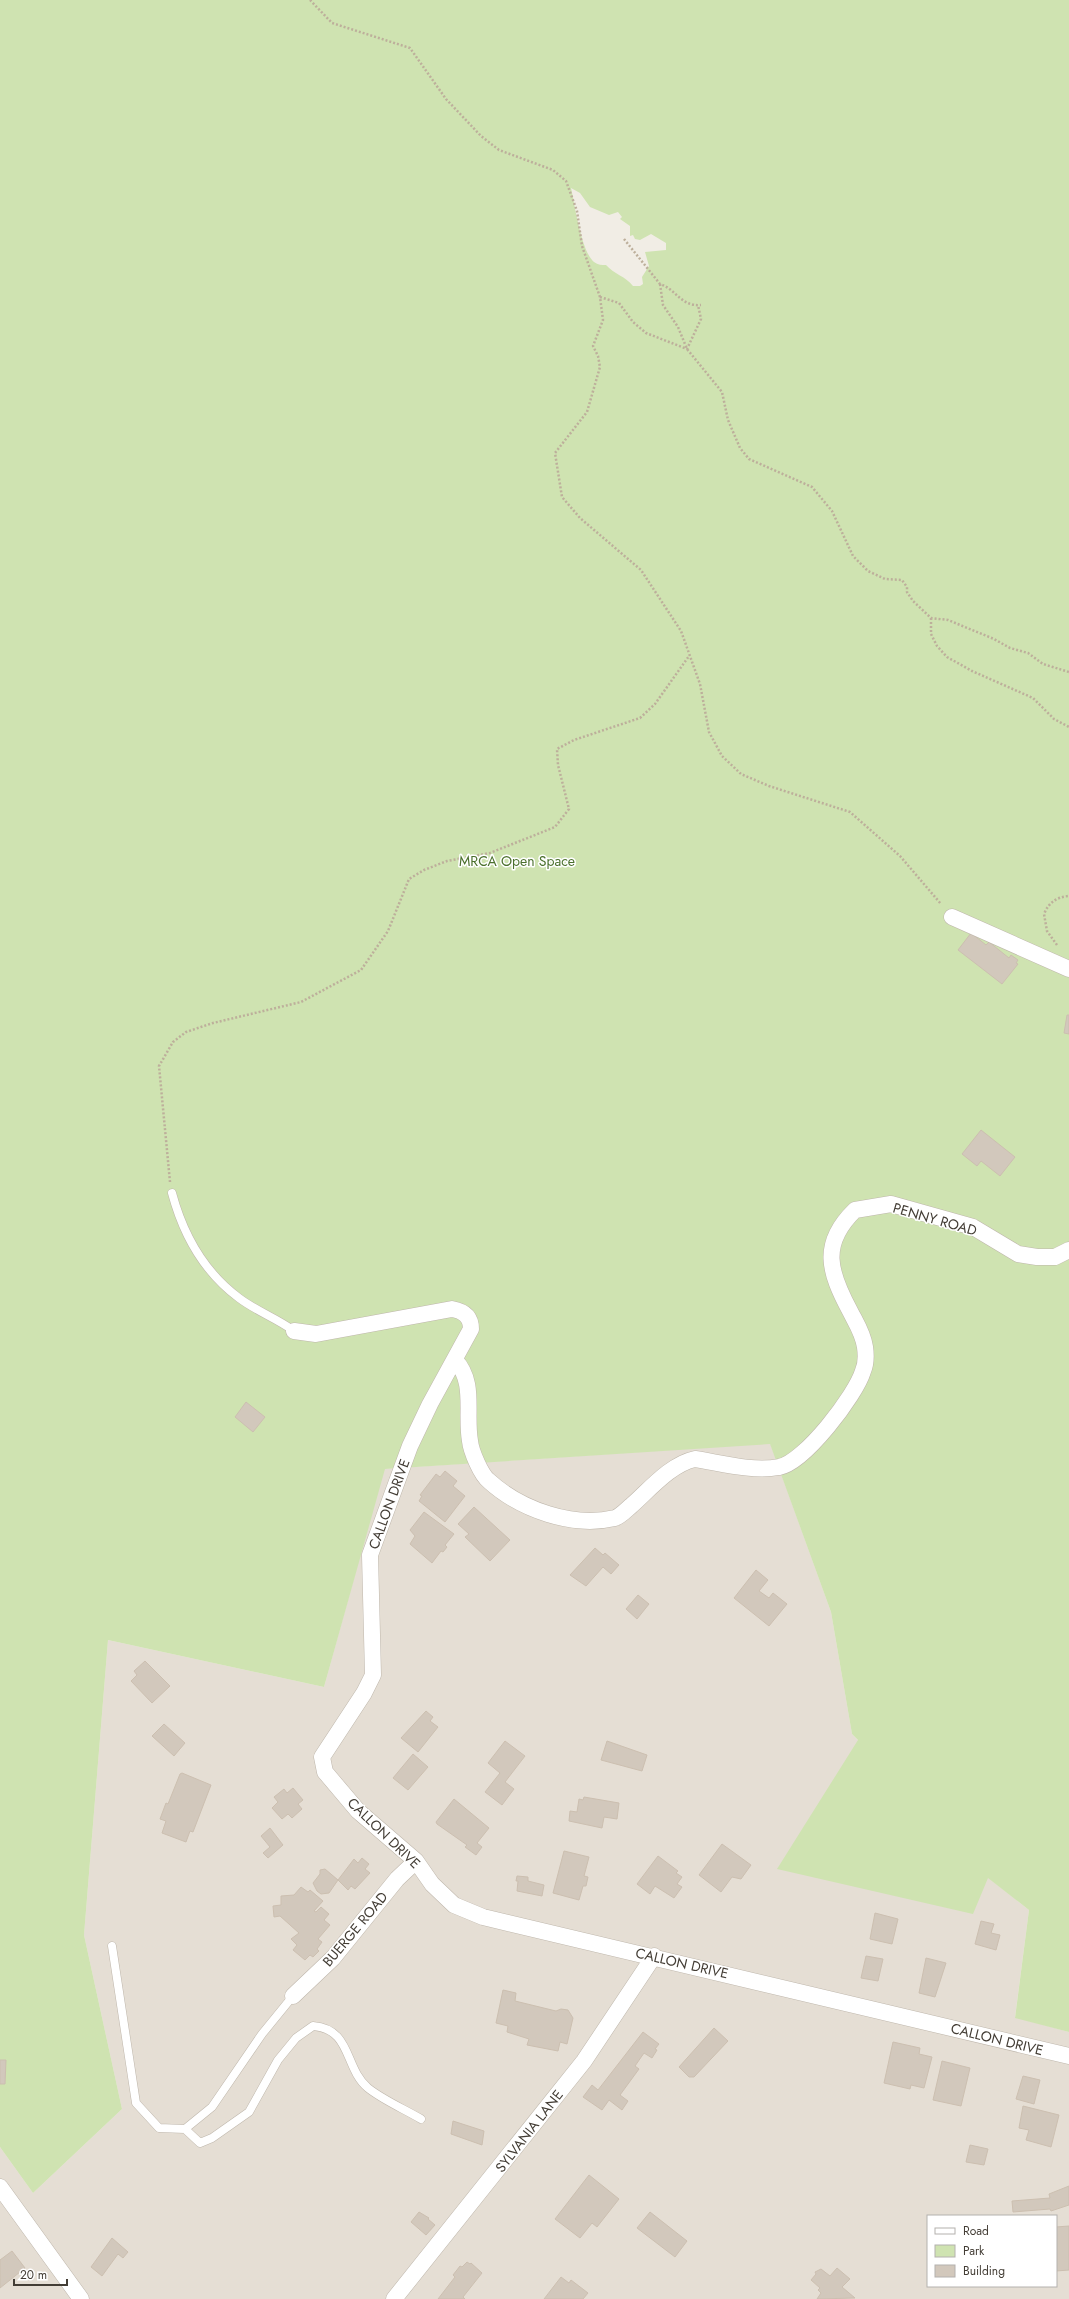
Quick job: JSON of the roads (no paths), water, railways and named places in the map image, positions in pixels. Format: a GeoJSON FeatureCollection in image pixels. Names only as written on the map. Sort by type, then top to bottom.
{"type":"FeatureCollection","features":[{"type":"Feature","properties":{"kind":"street"},"geometry":{"type":"LineString","coordinates":[[952,917],[1069,969]]}},
{"type":"Feature","properties":{"kind":"street","name":"PENNY ROAD"},"geometry":{"type":"LineString","coordinates":[[454,1360],[463,1369],[467,1382],[470,1441],[475,1457],[488,1481],[512,1497],[546,1515],[596,1521],[618,1517],[672,1470],[688,1461],[695,1459],[762,1469],[780,1467],[806,1452],[840,1411],[859,1382],[864,1370],[865,1348],[863,1336],[834,1279],[831,1258],[833,1243],[838,1230],[855,1210],[891,1204],[899,1206],[973,1227],[1018,1254],[1037,1257],[1055,1257],[1069,1250]]}},
{"type":"Feature","properties":{"kind":"street","name":"CALLON DRIVE"},"geometry":{"type":"LineString","coordinates":[[294,1332],[316,1334],[452,1308],[462,1311],[471,1321],[471,1329],[430,1404],[410,1446],[370,1555],[373,1675],[364,1693],[322,1757],[325,1772],[358,1810],[416,1861],[432,1884],[454,1905],[483,1917],[654,1956],[1069,2056]]}},
{"type":"Feature","properties":{"kind":"street","name":"BUERGE ROAD"},"geometry":{"type":"LineString","coordinates":[[294,1996],[333,1958],[397,1879],[416,1861]]}},
{"type":"Feature","properties":{"kind":"street","name":"SYLVANIA LANE"},"geometry":{"type":"LineString","coordinates":[[394,2299],[584,2061],[654,1956]]}},
{"type":"Feature","properties":{"kind":"street"},"geometry":{"type":"LineString","coordinates":[[0,2187],[81,2299]]}},
{"type":"Feature","properties":{"kind":"lane"},"geometry":{"type":"LineString","coordinates":[[172,1193],[185,1233],[214,1278],[240,1299],[279,1321],[294,1332]]}},
{"type":"Feature","properties":{"kind":"lane"},"geometry":{"type":"LineString","coordinates":[[112,1946],[136,2103],[159,2128],[185,2128],[212,2107],[262,2034],[294,1996]]}},
{"type":"Feature","properties":{"kind":"lane"},"geometry":{"type":"LineString","coordinates":[[185,2128],[200,2143],[212,2138],[249,2112],[278,2060],[296,2038],[313,2026],[326,2027],[337,2036],[352,2061],[357,2076],[368,2088],[421,2119]]}},
{"type":"Feature","properties":{"kind":"park label","name":"MRCA Open Space"},"geometry":{"type":"Point","coordinates":[517,861]}}]}
